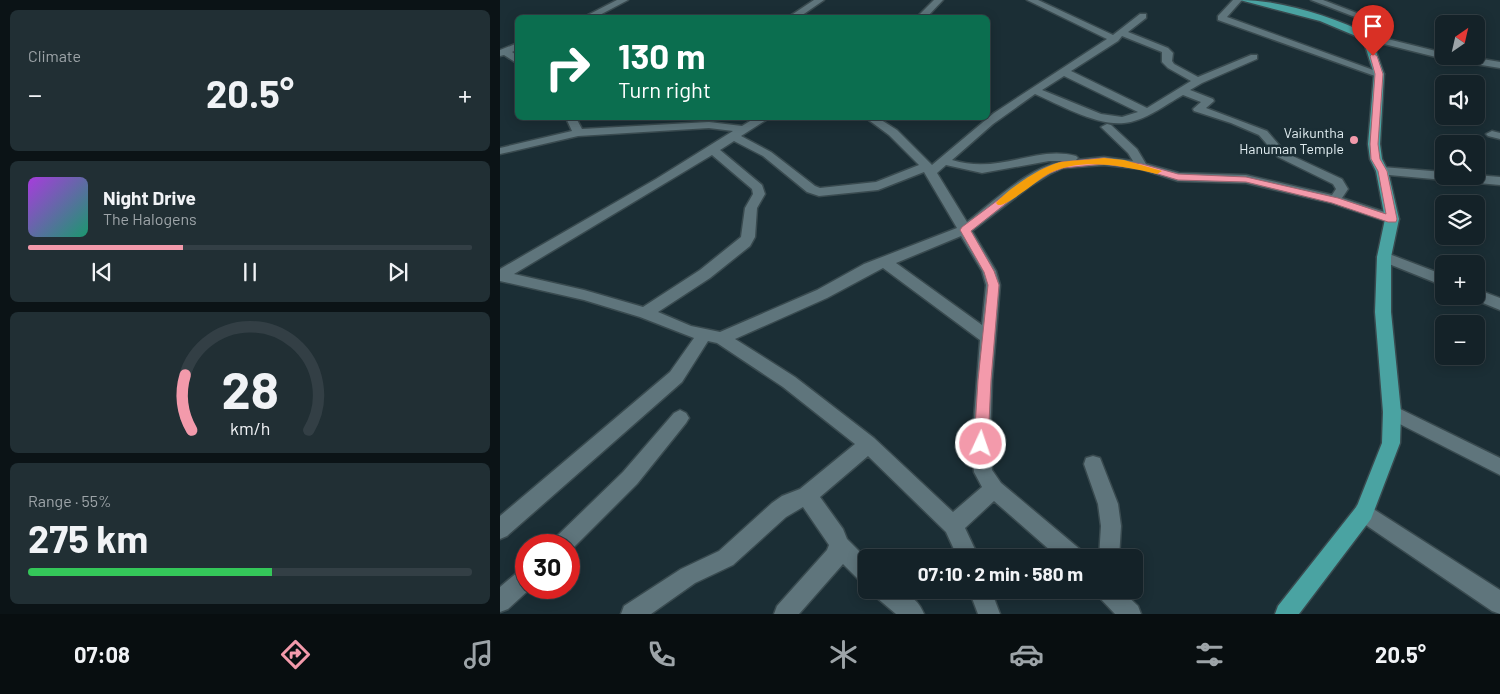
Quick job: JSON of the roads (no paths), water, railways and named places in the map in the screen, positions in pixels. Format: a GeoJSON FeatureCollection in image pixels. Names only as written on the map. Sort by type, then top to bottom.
{"type":"FeatureCollection","features":[{"type":"Feature","properties":{"kind":"main road"},"geometry":{"type":"LineString","coordinates":[[1244,0],[1307,15],[1355,30],[1367,36],[1379,74],[1374,144],[1376,159],[1382,171],[1392,219],[1384,257],[1383,312],[1392,412],[1391,443],[1364,512],[1286,614]]}},
{"type":"Feature","properties":{"kind":"street"},"geometry":{"type":"LineString","coordinates":[[592,15],[624,0]]}},
{"type":"Feature","properties":{"kind":"street"},"geometry":{"type":"LineString","coordinates":[[796,15],[820,0]]}},
{"type":"Feature","properties":{"kind":"street"},"geometry":{"type":"LineString","coordinates":[[923,15],[940,0]]}},
{"type":"Feature","properties":{"kind":"street"},"geometry":{"type":"LineString","coordinates":[[1031,0],[1119,36],[1165,50],[1168,53],[1167,62],[1171,66],[1198,81]]}},
{"type":"Feature","properties":{"kind":"street"},"geometry":{"type":"LineString","coordinates":[[1238,0],[1221,18],[1379,74]]}},
{"type":"Feature","properties":{"kind":"street"},"geometry":{"type":"LineString","coordinates":[[1314,0],[1384,25]]}},
{"type":"Feature","properties":{"kind":"street"},"geometry":{"type":"LineString","coordinates":[[500,151],[578,133],[709,125],[738,133],[811,189],[819,192],[878,186],[929,169],[944,161],[967,138],[1119,36],[1143,16]]}},
{"type":"Feature","properties":{"kind":"street"},"geometry":{"type":"LineString","coordinates":[[1367,36],[1435,53]]}},
{"type":"Feature","properties":{"kind":"street"},"geometry":{"type":"LineString","coordinates":[[503,52],[515,47]]}},
{"type":"Feature","properties":{"kind":"street"},"geometry":{"type":"LineString","coordinates":[[503,52],[515,59]]}},
{"type":"Feature","properties":{"kind":"street"},"geometry":{"type":"LineString","coordinates":[[1036,91],[1099,117],[1123,120],[1148,112],[1198,81],[1254,57]]}},
{"type":"Feature","properties":{"kind":"street"},"geometry":{"type":"LineString","coordinates":[[1485,63],[1500,65]]}},
{"type":"Feature","properties":{"kind":"street"},"geometry":{"type":"LineString","coordinates":[[1064,72],[1148,112]]}},
{"type":"Feature","properties":{"kind":"street"},"geometry":{"type":"LineString","coordinates":[[1183,91],[1209,101],[1198,109],[1263,133],[1268,137],[1274,149],[1288,159],[1338,182],[1342,189],[1335,200]]}},
{"type":"Feature","properties":{"kind":"street"},"geometry":{"type":"LineString","coordinates":[[572,120],[578,133]]}},
{"type":"Feature","properties":{"kind":"street"},"geometry":{"type":"LineString","coordinates":[[500,276],[660,182],[759,120]]}},
{"type":"Feature","properties":{"kind":"street"},"geometry":{"type":"LineString","coordinates":[[883,120],[929,169],[966,230],[979,257],[989,271],[993,285],[981,444],[983,472],[994,489],[1064,549]]}},
{"type":"Feature","properties":{"kind":"street"},"geometry":{"type":"LineString","coordinates":[[1107,127],[1133,151],[1142,166]]}},
{"type":"Feature","properties":{"kind":"street"},"geometry":{"type":"LineString","coordinates":[[645,313],[705,274],[740,248],[748,237],[751,208],[759,194],[758,188],[712,149]]}},
{"type":"Feature","properties":{"kind":"street"},"geometry":{"type":"LineString","coordinates":[[944,161],[962,167],[982,169],[1005,167],[1052,157],[1070,158],[1085,162]]}},
{"type":"Feature","properties":{"kind":"street"},"geometry":{"type":"LineString","coordinates":[[500,529],[676,378],[713,337],[822,294],[869,268],[966,230],[1025,184],[1046,171],[1061,165],[1104,161],[1142,166],[1178,177],[1246,179],[1335,200],[1392,219]]}},
{"type":"Feature","properties":{"kind":"street"},"geometry":{"type":"LineString","coordinates":[[1382,171],[1435,175]]}},
{"type":"Feature","properties":{"kind":"street"},"geometry":{"type":"LineString","coordinates":[[1485,180],[1500,181]]}},
{"type":"Feature","properties":{"kind":"street"},"geometry":{"type":"LineString","coordinates":[[1384,257],[1435,277]]}},
{"type":"Feature","properties":{"kind":"street"},"geometry":{"type":"LineString","coordinates":[[885,262],[988,338]]}},
{"type":"Feature","properties":{"kind":"street"},"geometry":{"type":"LineString","coordinates":[[500,276],[584,295],[645,313],[689,331],[713,337],[790,382],[868,444],[954,525],[964,549]]}},
{"type":"Feature","properties":{"kind":"street"},"geometry":{"type":"LineString","coordinates":[[1485,298],[1500,304]]}},
{"type":"Feature","properties":{"kind":"street"},"geometry":{"type":"LineString","coordinates":[[1392,412],[1500,467]]}},
{"type":"Feature","properties":{"kind":"street"},"geometry":{"type":"LineString","coordinates":[[573,534],[630,478],[680,418]]}},
{"type":"Feature","properties":{"kind":"street"},"geometry":{"type":"LineString","coordinates":[[632,614],[688,576],[726,558],[779,510],[789,503],[807,496],[868,444]]}},
{"type":"Feature","properties":{"kind":"street"},"geometry":{"type":"LineString","coordinates":[[1093,464],[1108,504],[1111,526],[1110,549]]}},
{"type":"Feature","properties":{"kind":"street"},"geometry":{"type":"LineString","coordinates":[[954,525],[994,489]]}},
{"type":"Feature","properties":{"kind":"street"},"geometry":{"type":"LineString","coordinates":[[807,496],[836,536],[839,545],[858,565]]}},
{"type":"Feature","properties":{"kind":"street"},"geometry":{"type":"LineString","coordinates":[[1364,512],[1500,603]]}},
{"type":"Feature","properties":{"kind":"street"},"geometry":{"type":"LineString","coordinates":[[785,614],[836,556],[839,545]]}},
{"type":"Feature","properties":{"kind":"street"},"geometry":{"type":"LineString","coordinates":[[500,601],[515,588]]}},
{"type":"Feature","properties":{"kind":"street"},"geometry":{"type":"LineString","coordinates":[[894,599],[913,614]]}},
{"type":"Feature","properties":{"kind":"street"},"geometry":{"type":"LineString","coordinates":[[983,599],[989,614]]}},
{"type":"Feature","properties":{"kind":"street"},"geometry":{"type":"LineString","coordinates":[[1116,599],[1130,614]]}},
{"type":"Feature","properties":{"kind":"place","name":"Vaikuntha Hanuman Temple"},"geometry":{"type":"Point","coordinates":[1354,140]}}]}
